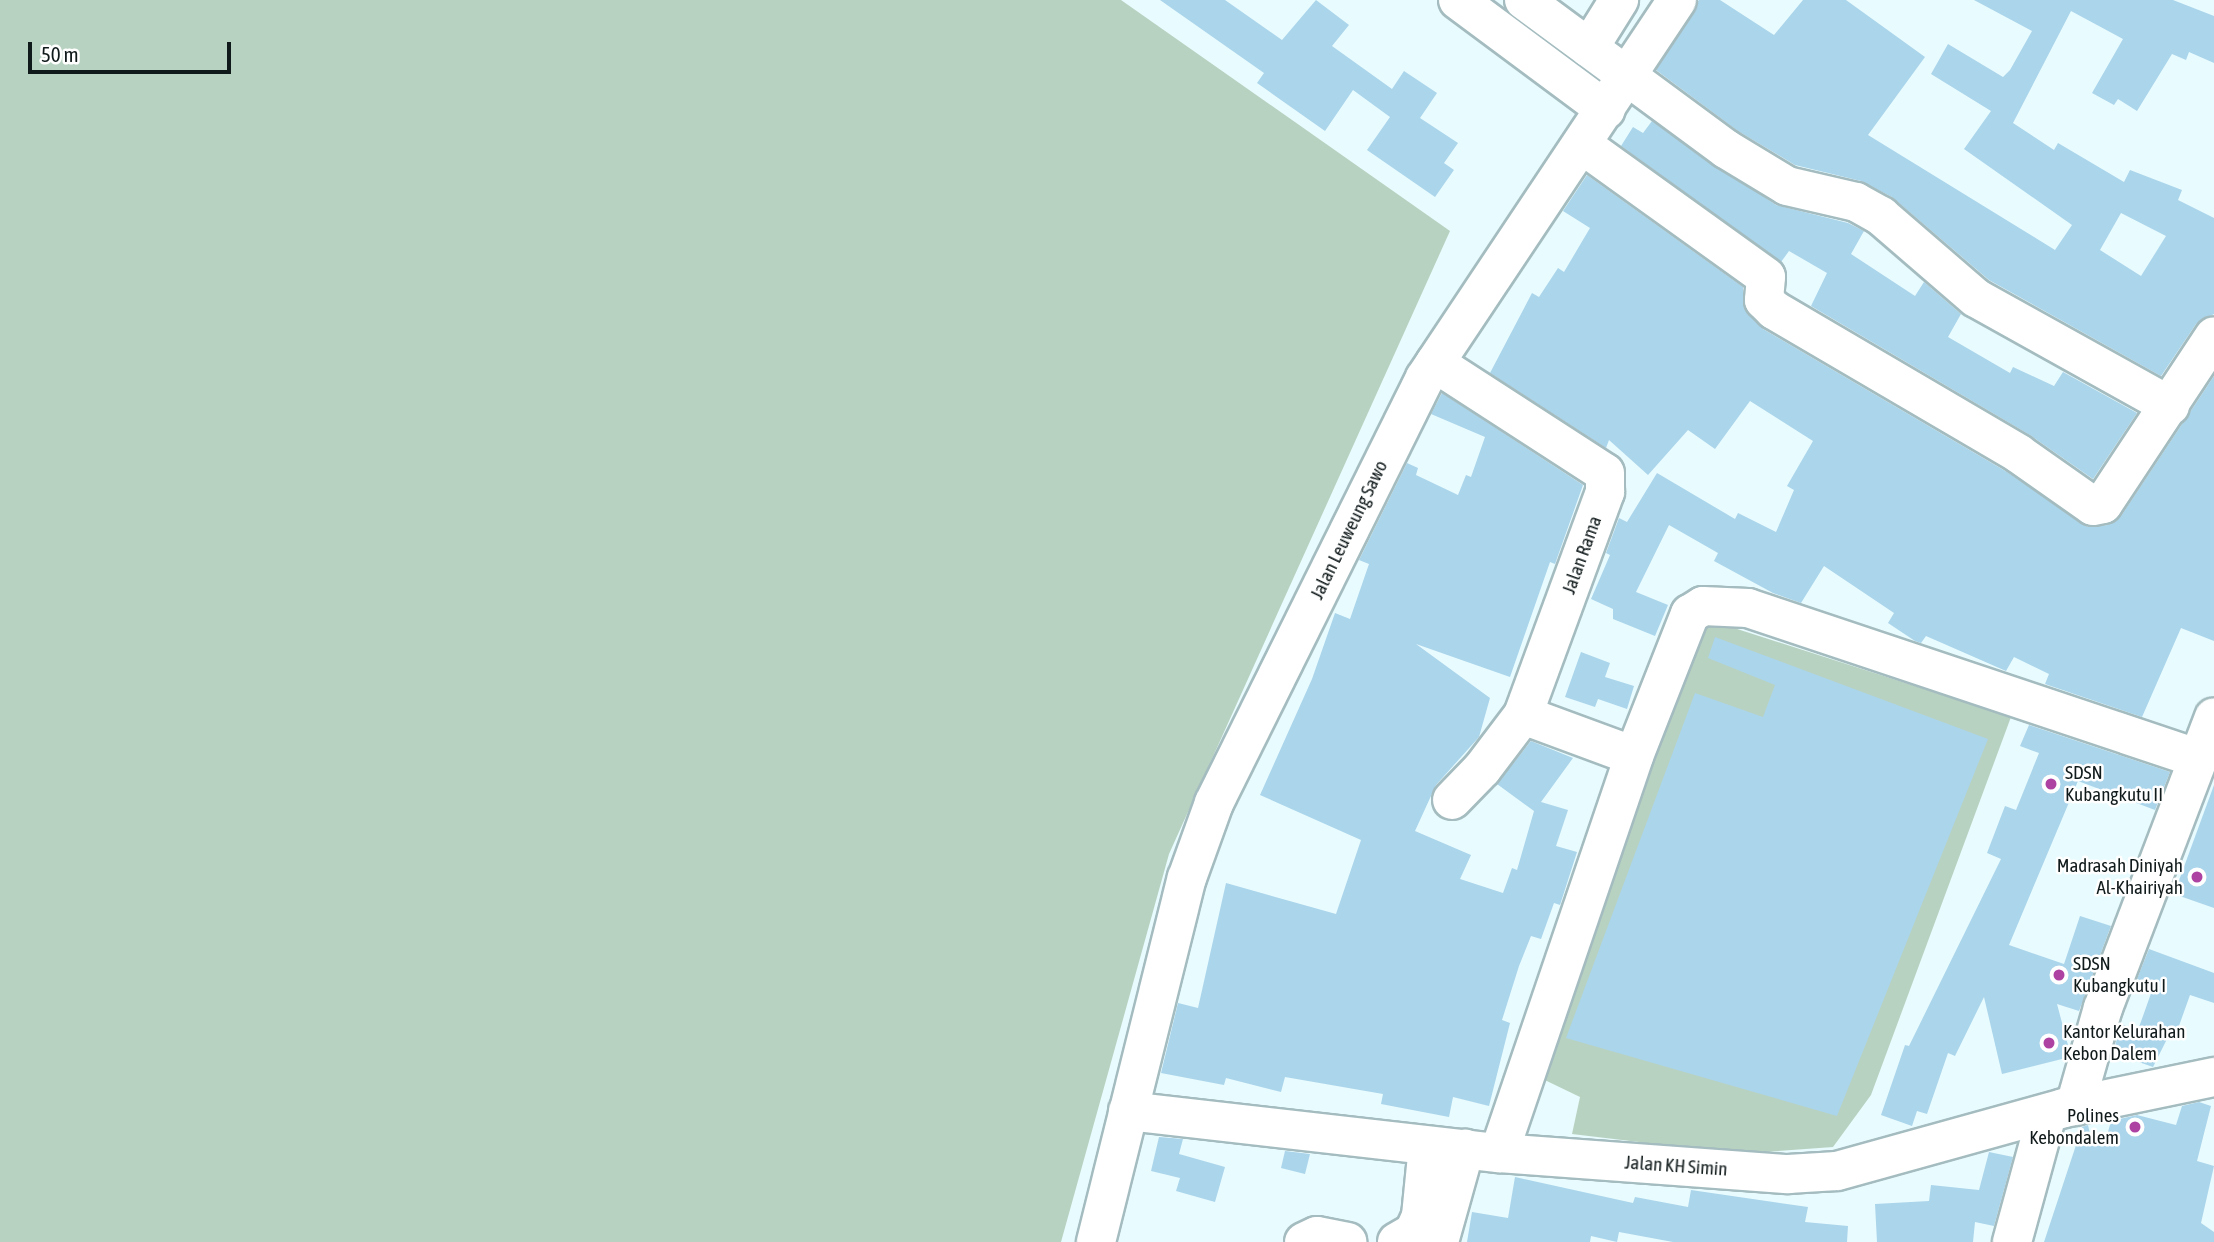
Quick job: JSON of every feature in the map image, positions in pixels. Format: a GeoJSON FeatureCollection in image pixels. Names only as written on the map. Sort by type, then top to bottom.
{"type":"FeatureCollection","features":[{"type":"Feature","properties":{"kind":"street"},"geometry":{"type":"LineString","coordinates":[[1458,0],[1606,110]]}},
{"type":"Feature","properties":{"kind":"street"},"geometry":{"type":"LineString","coordinates":[[1524,0],[1561,11],[1589,48],[1628,79],[1787,186],[1856,202],[1881,216],[1976,298],[2170,406]]}},
{"type":"Feature","properties":{"kind":"street"},"geometry":{"type":"LineString","coordinates":[[1589,48],[1619,0]]}},
{"type":"Feature","properties":{"kind":"street","name":"Jalan Leuweung Sawo"},"geometry":{"type":"LineString","coordinates":[[1096,1242],[1187,878],[1214,803],[1435,363],[1584,146],[1678,0]]}},
{"type":"Feature","properties":{"kind":"street"},"geometry":{"type":"LineString","coordinates":[[1534,57],[1561,11]]}},
{"type":"Feature","properties":{"kind":"street"},"geometry":{"type":"LineString","coordinates":[[1584,146],[1766,277],[1764,300],[1774,310],[2020,454],[2093,506],[2103,504],[2214,336]]}},
{"type":"Feature","properties":{"kind":"street","name":"Jalan Rama"},"geometry":{"type":"LineString","coordinates":[[1435,363],[1605,473],[1605,492],[1523,715]]}},
{"type":"Feature","properties":{"kind":"street"},"geometry":{"type":"LineString","coordinates":[[1439,1242],[1464,1150],[1634,756],[1690,614],[1703,606],[1727,604],[2196,758]]}},
{"type":"Feature","properties":{"kind":"street"},"geometry":{"type":"LineString","coordinates":[[1452,800],[1482,769],[1523,715],[1634,756]]}},
{"type":"Feature","properties":{"kind":"street"},"geometry":{"type":"LineString","coordinates":[[2012,1242],[2214,717]]}},
{"type":"Feature","properties":{"kind":"street","name":"Jalan KH Simin"},"geometry":{"type":"LineString","coordinates":[[1128,1111],[1464,1150],[1788,1174],[1837,1171],[2061,1110],[2214,1077]]}},
{"type":"Feature","properties":{"kind":"street"},"geometry":{"type":"LineString","coordinates":[[1397,1242],[1414,1232],[1421,1216],[1464,1150]]}},
{"type":"Feature","properties":{"kind":"street"},"geometry":{"type":"LineString","coordinates":[[1304,1242],[1317,1236],[1347,1242]]}},
{"type":"Feature","properties":{"kind":"green space"},"geometry":{"type":"Polygon","coordinates":[[[0,0],[1121,0],[1450,231],[1169,854],[1061,1242],[0,1242],[0,0]]]}},
{"type":"Feature","properties":{"kind":"green space"},"geometry":{"type":"Polygon","coordinates":[[[1703,618],[2011,717],[1871,1095],[1833,1147],[1739,1154],[1572,1134],[1580,1097],[1520,1068],[1703,618]]]}},
{"type":"Feature","properties":{"kind":"building"},"geometry":{"type":"Polygon","coordinates":[[[1160,0],[1225,0],[1282,40],[1316,0],[1349,25],[1332,46],[1392,89],[1404,71],[1437,93],[1420,118],[1458,143],[1444,163],[1454,170],[1435,197],[1367,150],[1390,117],[1353,90],[1325,131],[1257,83],[1264,73],[1160,0]]]}},
{"type":"Feature","properties":{"kind":"building"},"geometry":{"type":"Polygon","coordinates":[[[1699,0],[1720,0],[1774,35],[1803,0],[1846,0],[1925,57],[1868,135],[2055,250],[2072,225],[1964,149],[1991,111],[1931,74],[1948,44],[2003,77],[2010,70],[2032,31],[1974,0],[2173,0],[2214,16],[2214,63],[2189,52],[2186,60],[2172,54],[2137,111],[2118,99],[2114,105],[2092,93],[2123,39],[2071,11],[2013,123],[2054,150],[2058,143],[2124,182],[2130,170],[2182,190],[2178,200],[2214,218],[2214,314],[2196,324],[2161,376],[1989,280],[1892,197],[1861,181],[1795,165],[1738,131],[1656,70],[1699,0]],[[2121,213],[2100,250],[2141,276],[2166,236],[2121,213]]]}},
{"type":"Feature","properties":{"kind":"building"},"geometry":{"type":"Polygon","coordinates":[[[1652,121],[1776,205],[1848,223],[1864,231],[1851,254],[1915,296],[1924,282],[1961,314],[1948,337],[2010,373],[2013,367],[2054,386],[2063,372],[2137,413],[2093,479],[2030,435],[1811,306],[1827,273],[1789,251],[1781,262],[1621,146],[1633,127],[1643,133],[1652,121]]]}},
{"type":"Feature","properties":{"kind":"building"},"geometry":{"type":"Polygon","coordinates":[[[1587,175],[1743,287],[1744,308],[1763,329],[2007,472],[2088,527],[2108,525],[2121,516],[2214,376],[2214,641],[2181,628],[2142,717],[2045,684],[2049,674],[2014,657],[2006,671],[1926,636],[1921,643],[1915,641],[1888,623],[1894,613],[1824,566],[1801,603],[1773,593],[1714,561],[1718,553],[1669,525],[1636,592],[1668,605],[1655,636],[1613,619],[1613,609],[1591,599],[1610,555],[1606,553],[1619,518],[1627,522],[1657,473],[1735,519],[1738,513],[1776,532],[1794,490],[1787,486],[1813,441],[1750,401],[1715,449],[1688,430],[1648,475],[1609,440],[1606,448],[1490,373],[1532,293],[1539,297],[1558,268],[1564,272],[1590,228],[1563,211],[1587,175]]]}},
{"type":"Feature","properties":{"kind":"building"},"geometry":{"type":"Polygon","coordinates":[[[1442,393],[1583,485],[1555,564],[1550,562],[1510,677],[1416,644],[1490,698],[1479,737],[1436,785],[1415,831],[1471,855],[1460,879],[1503,893],[1512,868],[1517,870],[1534,811],[1497,784],[1531,741],[1573,758],[1541,802],[1568,810],[1556,846],[1577,852],[1560,905],[1554,903],[1541,939],[1531,936],[1519,966],[1502,1020],[1510,1023],[1489,1106],[1453,1097],[1449,1117],[1381,1104],[1383,1094],[1285,1077],[1281,1092],[1226,1078],[1224,1085],[1161,1073],[1178,1003],[1198,1008],[1226,883],[1336,914],[1361,840],[1260,795],[1312,679],[1335,613],[1350,619],[1369,564],[1359,560],[1407,463],[1418,468],[1416,475],[1458,495],[1466,475],[1471,477],[1485,437],[1431,414],[1442,393]]]}},
{"type":"Feature","properties":{"kind":"building"},"geometry":{"type":"Polygon","coordinates":[[[1715,637],[1988,739],[1837,1116],[1566,1038],[1695,693],[1763,717],[1775,685],[1708,658],[1715,637]]]}},
{"type":"Feature","properties":{"kind":"building"},"geometry":{"type":"Polygon","coordinates":[[[1581,652],[1610,663],[1605,677],[1634,686],[1627,709],[1598,699],[1595,707],[1565,697],[1581,652]]]}},
{"type":"Feature","properties":{"kind":"building"},"geometry":{"type":"Polygon","coordinates":[[[2029,725],[2170,772],[2155,810],[2078,781],[2009,945],[2064,964],[2080,916],[2111,926],[2079,1011],[2057,1004],[2069,1049],[2066,1058],[2002,1074],[1984,997],[1955,1056],[1948,1053],[1927,1114],[1917,1111],[1912,1126],[1881,1115],[1905,1045],[1909,1046],[2001,859],[1987,853],[2005,806],[2016,810],[2039,753],[2020,746],[2029,725]]]}},
{"type":"Feature","properties":{"kind":"building","name":"Madrasah Diniyah Al-Khairiyah"},"geometry":{"type":"Polygon","coordinates":[[[2214,785],[2214,908],[2174,894],[2214,785]]]}},
{"type":"Feature","properties":{"kind":"building"},"geometry":{"type":"Polygon","coordinates":[[[2149,949],[2214,973],[2214,1003],[2190,995],[2175,1037],[2169,1035],[2153,1067],[2113,1053],[2121,1024],[2138,1030],[2154,985],[2137,979],[2149,949]]]}},
{"type":"Feature","properties":{"kind":"building"},"geometry":{"type":"Polygon","coordinates":[[[2199,1102],[2211,1106],[2197,1161],[2214,1166],[2201,1223],[2214,1232],[2214,1242],[2044,1242],[2082,1127],[2088,1125],[2091,1138],[2105,1143],[2111,1121],[2137,1115],[2176,1125],[2182,1106],[2199,1102]]]}},
{"type":"Feature","properties":{"kind":"building"},"geometry":{"type":"Polygon","coordinates":[[[1159,1137],[1183,1139],[1179,1154],[1225,1167],[1215,1202],[1176,1191],[1180,1178],[1151,1171],[1159,1137]]]}},
{"type":"Feature","properties":{"kind":"building"},"geometry":{"type":"Polygon","coordinates":[[[1285,1151],[1310,1154],[1305,1174],[1281,1168],[1285,1151]]]}},
{"type":"Feature","properties":{"kind":"building"},"geometry":{"type":"Polygon","coordinates":[[[1989,1152],[2013,1157],[1994,1226],[1975,1222],[1973,1242],[1877,1242],[1875,1204],[1929,1201],[1931,1185],[1979,1190],[1989,1152]]]}},
{"type":"Feature","properties":{"kind":"building"},"geometry":{"type":"Polygon","coordinates":[[[1515,1177],[1633,1203],[1635,1197],[1688,1207],[1691,1190],[1808,1207],[1805,1222],[1848,1226],[1847,1242],[1673,1242],[1619,1232],[1617,1242],[1591,1236],[1590,1242],[1467,1242],[1472,1212],[1508,1218],[1515,1177]]]}},
{"type":"Feature","properties":{"kind":"place","name":"SDSN Kubangkutu II"},"geometry":{"type":"Point","coordinates":[2051,784]}},
{"type":"Feature","properties":{"kind":"place","name":"Madrasah Diniyah Al-Khairiyah"},"geometry":{"type":"Point","coordinates":[2197,877]}},
{"type":"Feature","properties":{"kind":"place","name":"SDSN Kubangkutu I"},"geometry":{"type":"Point","coordinates":[2059,975]}},
{"type":"Feature","properties":{"kind":"place","name":"Kantor Kelurahan Kebon Dalem"},"geometry":{"type":"Point","coordinates":[2049,1043]}},
{"type":"Feature","properties":{"kind":"place","name":"Polines Kebondalem"},"geometry":{"type":"Point","coordinates":[2135,1127]}}]}
